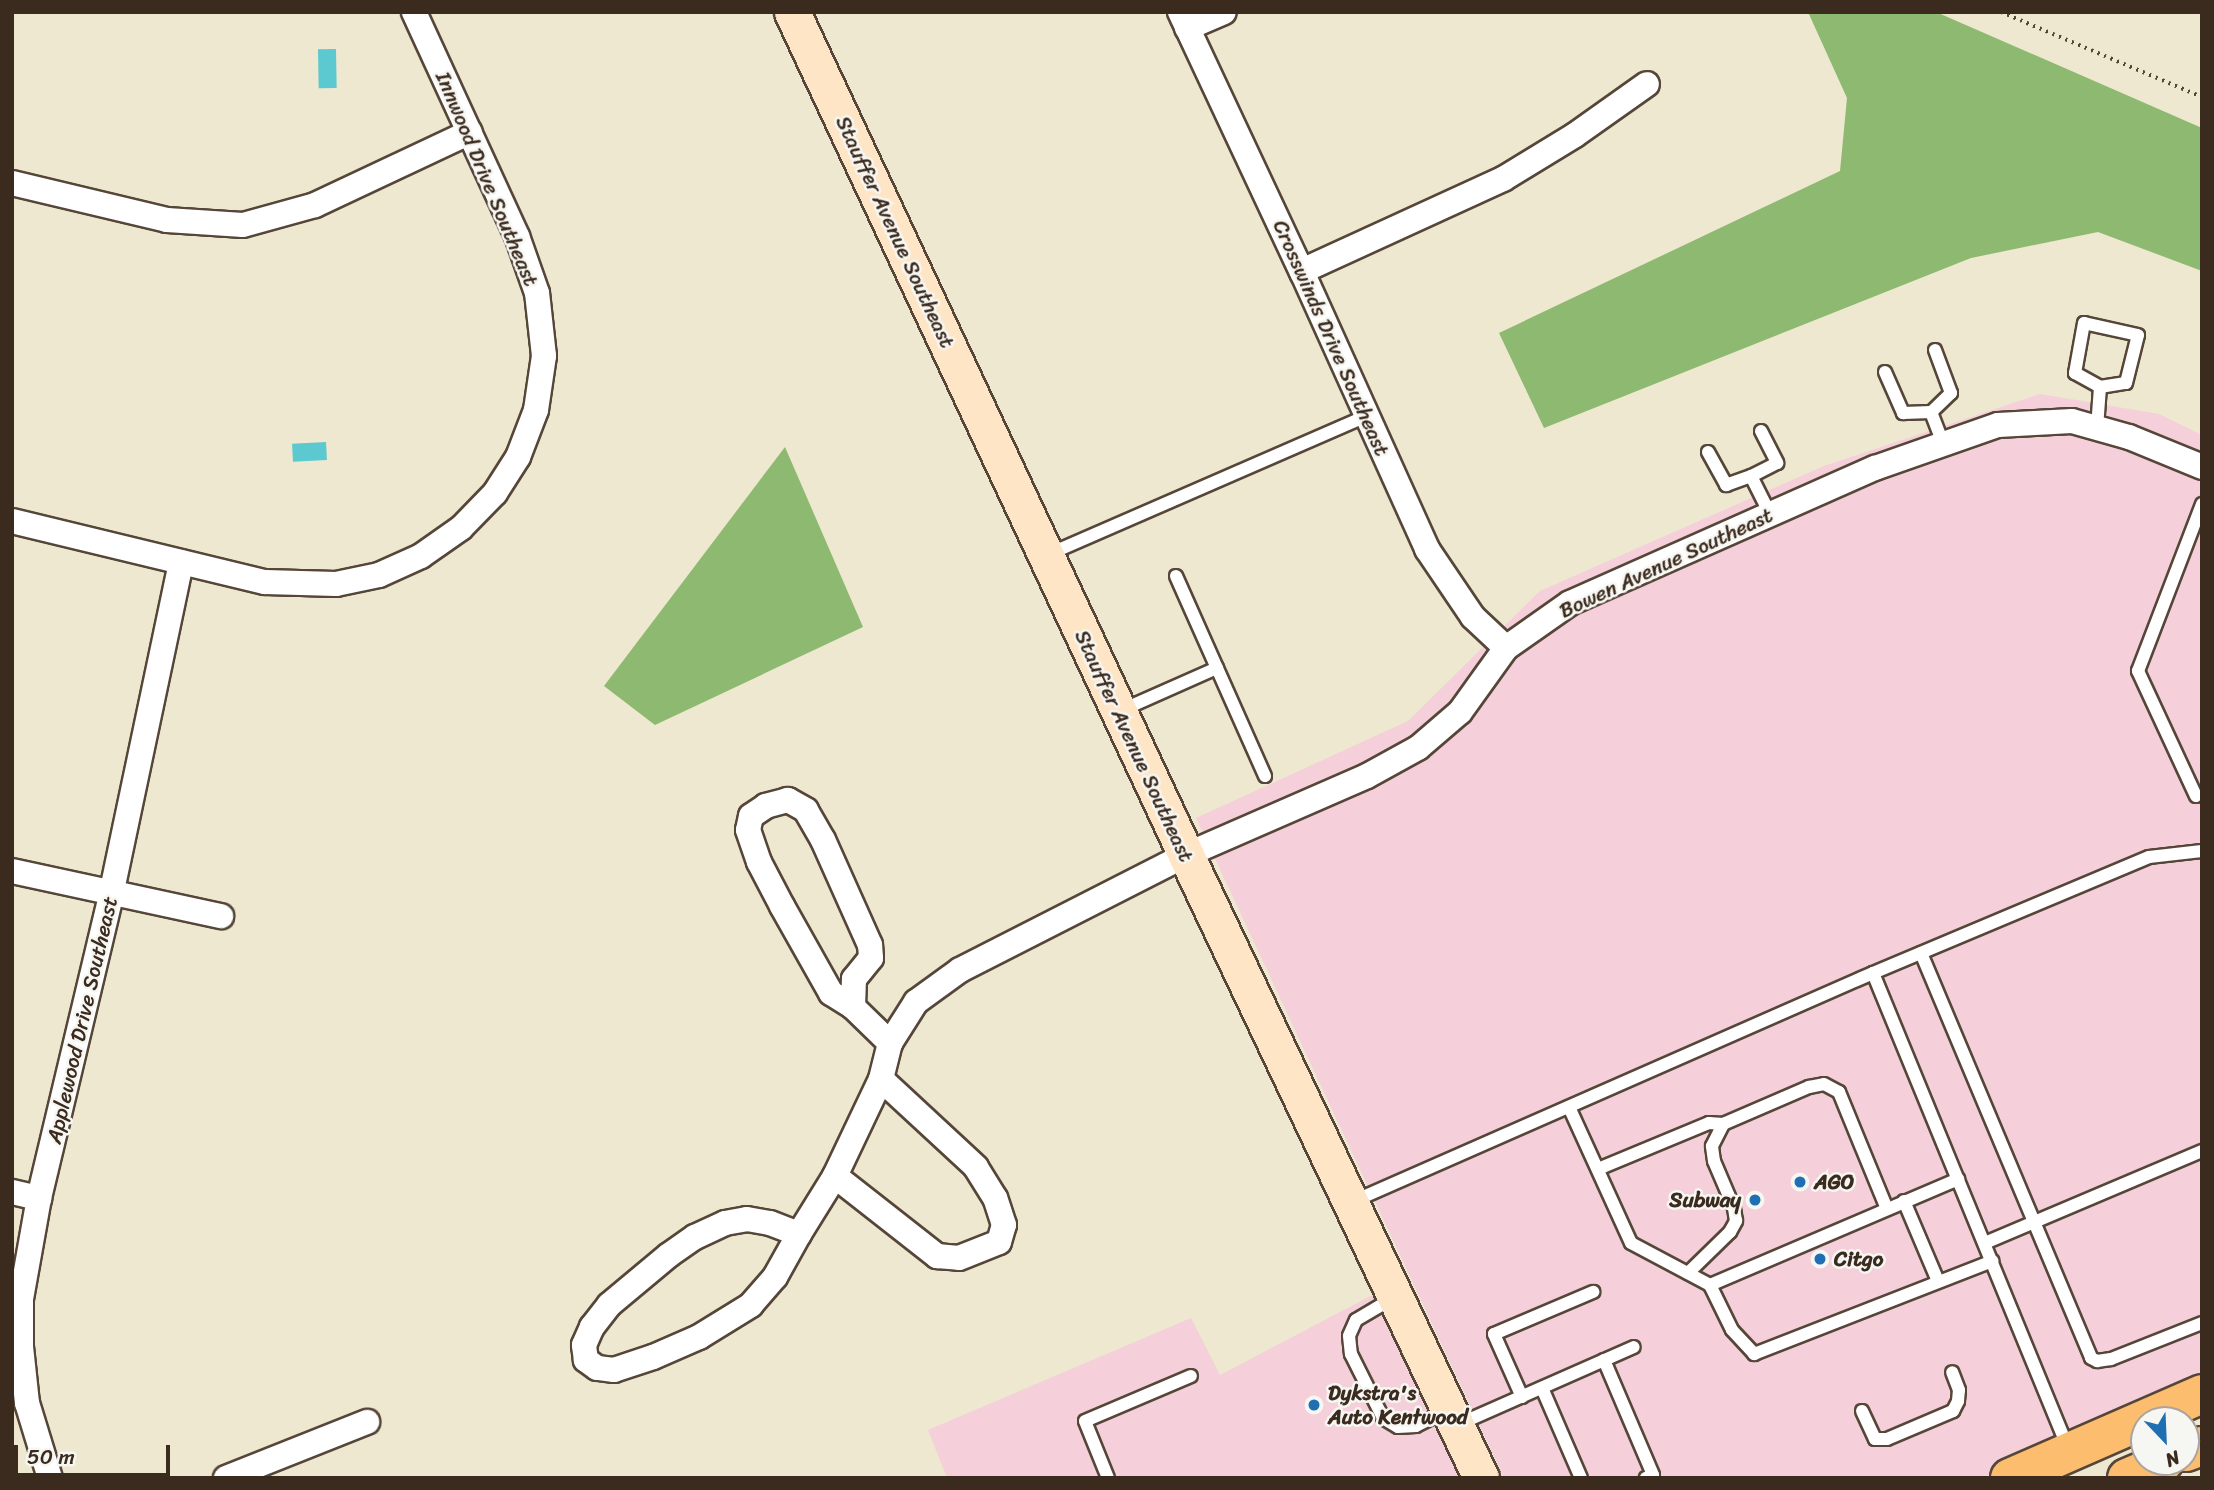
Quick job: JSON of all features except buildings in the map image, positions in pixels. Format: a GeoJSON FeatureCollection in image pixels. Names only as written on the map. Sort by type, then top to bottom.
{"type":"FeatureCollection","features":[{"type":"Feature","properties":{"kind":"main road"},"geometry":{"type":"LineString","coordinates":[[2010,1478],[2067,1465],[2202,1394]]}},
{"type":"Feature","properties":{"kind":"street","name":"Innwood Drive Southeast"},"geometry":{"type":"LineString","coordinates":[[12,521],[265,582],[336,584],[379,575],[421,556],[461,528],[495,493],[518,457],[530,428],[544,356],[534,282],[470,132],[414,12]]}},
{"type":"Feature","properties":{"kind":"street","name":"Stauffer Avenue Southeast"},"geometry":{"type":"LineString","coordinates":[[792,12],[1118,712],[1481,1478]]}},
{"type":"Feature","properties":{"kind":"street"},"geometry":{"type":"LineString","coordinates":[[1184,20],[1224,12]]}},
{"type":"Feature","properties":{"kind":"street","name":"Crosswinds Drive Southeast"},"geometry":{"type":"LineString","coordinates":[[1184,20],[1302,271],[1427,549],[1473,617],[1506,648]]}},
{"type":"Feature","properties":{"kind":"street"},"geometry":{"type":"LineString","coordinates":[[1302,271],[1503,179],[1565,141],[1647,84]]}},
{"type":"Feature","properties":{"kind":"street"},"geometry":{"type":"LineString","coordinates":[[12,183],[167,220],[243,225],[307,208],[470,132]]}},
{"type":"Feature","properties":{"kind":"street","name":"Bowen Avenue Southeast"},"geometry":{"type":"LineString","coordinates":[[799,1234],[770,1223],[747,1219],[725,1223],[695,1237],[668,1255],[609,1305],[592,1327],[584,1345],[586,1360],[597,1368],[614,1370],[699,1337],[751,1305],[775,1277],[835,1176],[881,1079],[890,1044],[916,1002],[960,970],[1186,855],[1367,776],[1418,748],[1460,712],[1506,648],[1570,603],[1875,468],[1998,425],[2072,421],[2202,467]]}},
{"type":"Feature","properties":{"kind":"street","name":"Applewood Drive Southeast"},"geometry":{"type":"LineString","coordinates":[[50,1478],[27,1403],[21,1347],[21,1299],[39,1198],[111,895],[181,562]]}},
{"type":"Feature","properties":{"kind":"street"},"geometry":{"type":"LineString","coordinates":[[853,1007],[854,979],[871,958],[870,945],[823,840],[806,810],[788,800],[766,806],[751,816],[748,830],[760,862],[831,993],[853,1007],[890,1044]]}},
{"type":"Feature","properties":{"kind":"street"},"geometry":{"type":"LineString","coordinates":[[12,871],[111,895],[222,916]]}},
{"type":"Feature","properties":{"kind":"street"},"geometry":{"type":"LineString","coordinates":[[835,1176],[937,1256],[959,1258],[999,1242],[1004,1225],[995,1198],[976,1167],[881,1079]]}},
{"type":"Feature","properties":{"kind":"street"},"geometry":{"type":"LineString","coordinates":[[12,1192],[39,1198]]}},
{"type":"Feature","properties":{"kind":"street"},"geometry":{"type":"LineString","coordinates":[[226,1478],[367,1422]]}},
{"type":"Feature","properties":{"kind":"lane"},"geometry":{"type":"LineString","coordinates":[[2084,323],[2138,335],[2126,383],[2100,387],[2075,373],[2084,323]]}},
{"type":"Feature","properties":{"kind":"lane"},"geometry":{"type":"LineString","coordinates":[[1885,372],[1903,414],[1931,412],[1951,393],[1935,350]]}},
{"type":"Feature","properties":{"kind":"lane"},"geometry":{"type":"LineString","coordinates":[[2097,428],[2100,387]]}},
{"type":"Feature","properties":{"kind":"lane"},"geometry":{"type":"LineString","coordinates":[[1931,412],[1943,444]]}},
{"type":"Feature","properties":{"kind":"lane"},"geometry":{"type":"LineString","coordinates":[[1045,556],[1367,416]]}},
{"type":"Feature","properties":{"kind":"lane"},"geometry":{"type":"LineString","coordinates":[[1708,452],[1726,485],[1751,476],[1777,463],[1760,431]]}},
{"type":"Feature","properties":{"kind":"lane"},"geometry":{"type":"LineString","coordinates":[[1751,476],[1770,514]]}},
{"type":"Feature","properties":{"kind":"lane"},"geometry":{"type":"LineString","coordinates":[[2196,796],[2138,671],[2197,533],[2202,504]]}},
{"type":"Feature","properties":{"kind":"lane"},"geometry":{"type":"LineString","coordinates":[[1176,576],[1265,776]]}},
{"type":"Feature","properties":{"kind":"lane"},"geometry":{"type":"LineString","coordinates":[[1118,712],[1216,668]]}},
{"type":"Feature","properties":{"kind":"lane"},"geometry":{"type":"LineString","coordinates":[[1350,1202],[1921,953],[2149,857],[2202,851]]}},
{"type":"Feature","properties":{"kind":"lane"},"geometry":{"type":"LineString","coordinates":[[1921,953],[2091,1358],[2097,1361],[2111,1359],[2202,1323]]}},
{"type":"Feature","properties":{"kind":"lane"},"geometry":{"type":"LineString","coordinates":[[1873,974],[1985,1243],[2067,1465]]}},
{"type":"Feature","properties":{"kind":"lane"},"geometry":{"type":"LineString","coordinates":[[1598,1169],[1709,1123],[1723,1124],[1809,1087],[1824,1084],[1839,1092],[1887,1209]]}},
{"type":"Feature","properties":{"kind":"lane"},"geometry":{"type":"LineString","coordinates":[[1569,1107],[1631,1243],[1710,1285],[1732,1330],[1754,1353],[1992,1261]]}},
{"type":"Feature","properties":{"kind":"lane"},"geometry":{"type":"LineString","coordinates":[[1688,1273],[1730,1233],[1735,1221],[1734,1208],[1714,1161],[1712,1146],[1723,1124]]}},
{"type":"Feature","properties":{"kind":"lane"},"geometry":{"type":"LineString","coordinates":[[1985,1243],[2202,1151]]}},
{"type":"Feature","properties":{"kind":"lane"},"geometry":{"type":"LineString","coordinates":[[1710,1285],[1958,1179]]}},
{"type":"Feature","properties":{"kind":"lane"},"geometry":{"type":"LineString","coordinates":[[1905,1201],[1938,1281]]}},
{"type":"Feature","properties":{"kind":"lane"},"geometry":{"type":"LineString","coordinates":[[1522,1396],[1494,1334],[1593,1292]]}},
{"type":"Feature","properties":{"kind":"lane"},"geometry":{"type":"LineString","coordinates":[[1395,1297],[1356,1320],[1349,1336],[1351,1354],[1383,1418],[1398,1427],[1453,1418],[1522,1396],[1634,1348]]}},
{"type":"Feature","properties":{"kind":"lane"},"geometry":{"type":"LineString","coordinates":[[1604,1360],[1653,1475],[1646,1478]]}},
{"type":"Feature","properties":{"kind":"lane"},"geometry":{"type":"LineString","coordinates":[[1862,1411],[1875,1439],[1887,1439],[1953,1410],[1958,1401],[1959,1390],[1952,1372]]}},
{"type":"Feature","properties":{"kind":"lane"},"geometry":{"type":"LineString","coordinates":[[1108,1478],[1085,1420],[1191,1376]]}},
{"type":"Feature","properties":{"kind":"lane"},"geometry":{"type":"LineString","coordinates":[[1542,1388],[1581,1478]]}},
{"type":"Feature","properties":{"kind":"path"},"geometry":{"type":"LineString","coordinates":[[2001,12],[2202,97]]}},
{"type":"Feature","properties":{"kind":"shaded area"},"geometry":{"type":"Polygon","coordinates":[[[2040,394],[2159,414],[2202,435],[2202,1383],[2149,1406],[2130,1406],[2130,1414],[1982,1478],[1504,1478],[1196,818],[1408,721],[1540,591],[1824,466],[2040,394]]]}},
{"type":"Feature","properties":{"kind":"shaded area"},"geometry":{"type":"Polygon","coordinates":[[[1380,1291],[1463,1478],[947,1478],[928,1430],[1191,1318],[1220,1375],[1380,1291]]]}},
{"type":"Feature","properties":{"kind":"green space"},"geometry":{"type":"Polygon","coordinates":[[[1808,12],[1936,12],[2202,128],[2202,271],[2098,232],[1971,258],[1544,428],[1499,333],[1840,171],[1847,98],[1808,12]]]}},
{"type":"Feature","properties":{"kind":"green space"},"geometry":{"type":"Polygon","coordinates":[[[785,447],[863,627],[655,725],[604,686],[785,447]]]}},
{"type":"Feature","properties":{"kind":"water"},"geometry":{"type":"Polygon","coordinates":[[[318,49],[336,49],[337,88],[319,88],[318,49]]]}},
{"type":"Feature","properties":{"kind":"water"},"geometry":{"type":"Polygon","coordinates":[[[326,442],[327,460],[293,462],[292,444],[326,442]]]}},
{"type":"Feature","properties":{"kind":"place","name":"AGO"},"geometry":{"type":"Point","coordinates":[1800,1182]}},
{"type":"Feature","properties":{"kind":"place","name":"Subway"},"geometry":{"type":"Point","coordinates":[1755,1200]}},
{"type":"Feature","properties":{"kind":"place","name":"Citgo"},"geometry":{"type":"Point","coordinates":[1820,1259]}},
{"type":"Feature","properties":{"kind":"place","name":"Dykstra's Auto Kentwood"},"geometry":{"type":"Point","coordinates":[1314,1405]}}]}
